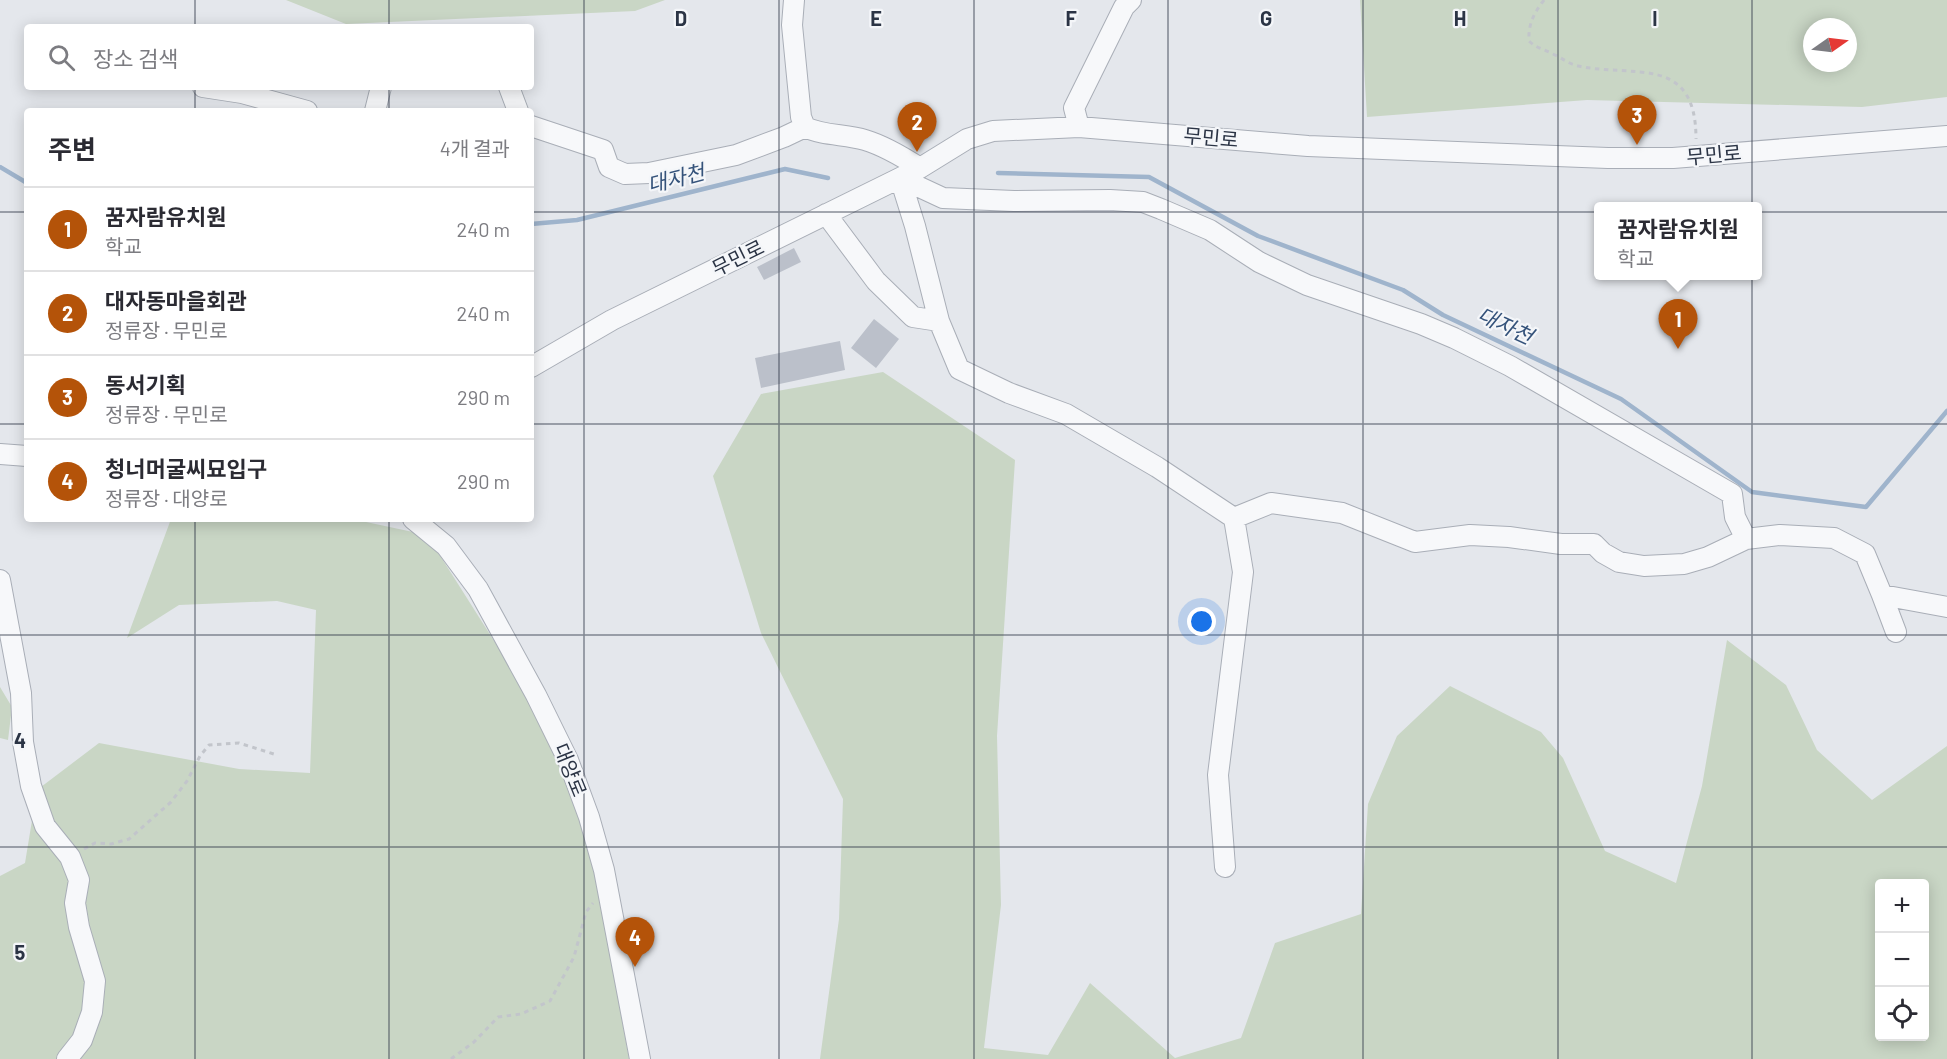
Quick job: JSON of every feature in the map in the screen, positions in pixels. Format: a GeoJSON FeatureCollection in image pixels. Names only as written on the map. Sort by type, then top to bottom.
{"type":"FeatureCollection","features":[{"type":"Feature","properties":{"kind":"street"},"geometry":{"type":"LineString","coordinates":[[794,0],[792,25],[801,117],[805,127],[813,131],[867,140],[897,153],[920,168]]}},
{"type":"Feature","properties":{"kind":"street"},"geometry":{"type":"LineString","coordinates":[[1079,128],[1074,108],[1124,8],[1131,0]]}},
{"type":"Feature","properties":{"kind":"street"},"geometry":{"type":"LineString","coordinates":[[222,90],[296,108]]}},
{"type":"Feature","properties":{"kind":"street"},"geometry":{"type":"LineString","coordinates":[[376,108],[380,90]]}},
{"type":"Feature","properties":{"kind":"street"},"geometry":{"type":"LineString","coordinates":[[510,90],[517,108]]}},
{"type":"Feature","properties":{"kind":"street"},"geometry":{"type":"LineString","coordinates":[[534,127],[603,150],[609,167],[625,174],[649,173],[736,154],[805,127]]}},
{"type":"Feature","properties":{"kind":"street","name":"무민로"},"geometry":{"type":"LineString","coordinates":[[534,365],[612,320],[920,168],[967,139],[993,131],[1079,128],[1308,146],[1608,158],[1673,158],[1947,136]]}},
{"type":"Feature","properties":{"kind":"street"},"geometry":{"type":"LineString","coordinates":[[900,178],[915,226],[939,321],[959,369],[1009,393],[1066,414],[1157,467],[1234,518],[1243,572],[1218,775],[1225,867]]}},
{"type":"Feature","properties":{"kind":"street"},"geometry":{"type":"LineString","coordinates":[[900,178],[943,198],[1014,201],[1110,200],[1143,202],[1161,209],[1210,230],[1259,262],[1307,285],[1420,324],[1510,366],[1732,494],[1735,517],[1746,539]]}},
{"type":"Feature","properties":{"kind":"street"},"geometry":{"type":"LineString","coordinates":[[826,214],[876,281],[913,317],[939,321]]}},
{"type":"Feature","properties":{"kind":"street"},"geometry":{"type":"LineString","coordinates":[[0,454],[24,456]]}},
{"type":"Feature","properties":{"kind":"street"},"geometry":{"type":"LineString","coordinates":[[1234,518],[1271,503],[1342,513],[1416,542],[1470,535],[1509,537],[1561,544],[1594,544],[1619,562],[1644,566],[1684,564],[1708,557],[1746,539],[1780,535],[1834,538],[1865,554],[1896,632]]}},
{"type":"Feature","properties":{"kind":"street","name":"대양로"},"geometry":{"type":"LineString","coordinates":[[417,522],[446,546],[478,589],[536,694],[575,779],[589,817],[607,887],[640,1059]]}},
{"type":"Feature","properties":{"kind":"street"},"geometry":{"type":"LineString","coordinates":[[0,580],[21,693],[23,742],[32,786],[45,826],[70,857],[79,880],[75,903],[79,927],[95,981],[92,1012],[82,1040],[67,1059]]}},
{"type":"Feature","properties":{"kind":"street"},"geometry":{"type":"LineString","coordinates":[[1882,595],[1947,607]]}},
{"type":"Feature","properties":{"kind":"path"},"geometry":{"type":"LineString","coordinates":[[1544,0],[1537,8],[1528,29],[1529,40],[1535,46],[1577,66],[1651,72],[1672,81],[1687,97],[1695,113],[1697,156]]}},
{"type":"Feature","properties":{"kind":"path"},"geometry":{"type":"LineString","coordinates":[[70,857],[95,843],[111,844],[129,840],[171,802],[209,745],[239,743],[277,755]]}},
{"type":"Feature","properties":{"kind":"path"},"geometry":{"type":"LineString","coordinates":[[451,1059],[474,1042],[498,1017],[521,1014],[550,1001],[574,957],[586,912],[607,887]]}},
{"type":"Feature","properties":{"kind":"green space"},"geometry":{"type":"Polygon","coordinates":[[[286,0],[665,0],[635,11],[346,24],[286,0]]]}},
{"type":"Feature","properties":{"kind":"green space"},"geometry":{"type":"Polygon","coordinates":[[[1360,0],[1947,0],[1947,97],[1862,107],[1587,100],[1367,117],[1360,0]]]}},
{"type":"Feature","properties":{"kind":"green space"},"geometry":{"type":"Polygon","coordinates":[[[883,372],[1015,460],[997,736],[1001,905],[984,1048],[1048,1055],[1090,983],[1175,1058],[1241,1038],[1275,943],[1361,914],[1368,804],[1397,736],[1450,686],[1541,732],[1563,758],[1605,851],[1676,883],[1702,786],[1727,640],[1786,685],[1817,750],[1872,800],[1947,746],[1947,1059],[820,1059],[839,919],[843,799],[761,633],[713,476],[761,394],[883,372]]]}},
{"type":"Feature","properties":{"kind":"green space"},"geometry":{"type":"Polygon","coordinates":[[[170,522],[366,522],[427,535],[503,655],[575,759],[629,1059],[0,1059],[0,876],[25,863],[37,790],[99,743],[239,769],[310,773],[316,610],[277,601],[179,605],[127,638],[170,522]]]}},
{"type":"Feature","properties":{"kind":"green space"},"geometry":{"type":"Polygon","coordinates":[[[0,687],[12,707],[8,740],[0,738],[0,687]]]}},
{"type":"Feature","properties":{"kind":"building"},"geometry":{"type":"Polygon","coordinates":[[[794,248],[801,262],[764,280],[757,267],[794,248]]]}},
{"type":"Feature","properties":{"kind":"building"},"geometry":{"type":"Polygon","coordinates":[[[874,319],[899,339],[876,368],[851,348],[874,319]]]}},
{"type":"Feature","properties":{"kind":"building"},"geometry":{"type":"Polygon","coordinates":[[[840,341],[845,370],[761,388],[755,358],[840,341]]]}},
{"type":"Feature","properties":{"kind":"waterway","name":"대자천"},"geometry":{"type":"LineString","coordinates":[[0,167],[24,181]]}},
{"type":"Feature","properties":{"kind":"waterway","name":"대자천"},"geometry":{"type":"LineString","coordinates":[[534,224],[577,220],[785,169],[828,178]]}},
{"type":"Feature","properties":{"kind":"waterway","name":"대자천"},"geometry":{"type":"LineString","coordinates":[[998,173],[1149,177],[1258,236],[1403,290],[1443,315],[1621,399],[1752,492],[1866,507],[1947,411]]}},
{"type":"Feature","properties":{"kind":"place","name":"동서기획"},"geometry":{"type":"Point","coordinates":[1637,145]}},
{"type":"Feature","properties":{"kind":"place","name":"대자동마을회관"},"geometry":{"type":"Point","coordinates":[917,152]}},
{"type":"Feature","properties":{"kind":"place","name":"꿈자람유치원"},"geometry":{"type":"Point","coordinates":[1678,349]}},
{"type":"Feature","properties":{"kind":"place","name":"청너머굴씨묘입구"},"geometry":{"type":"Point","coordinates":[635,967]}}]}
